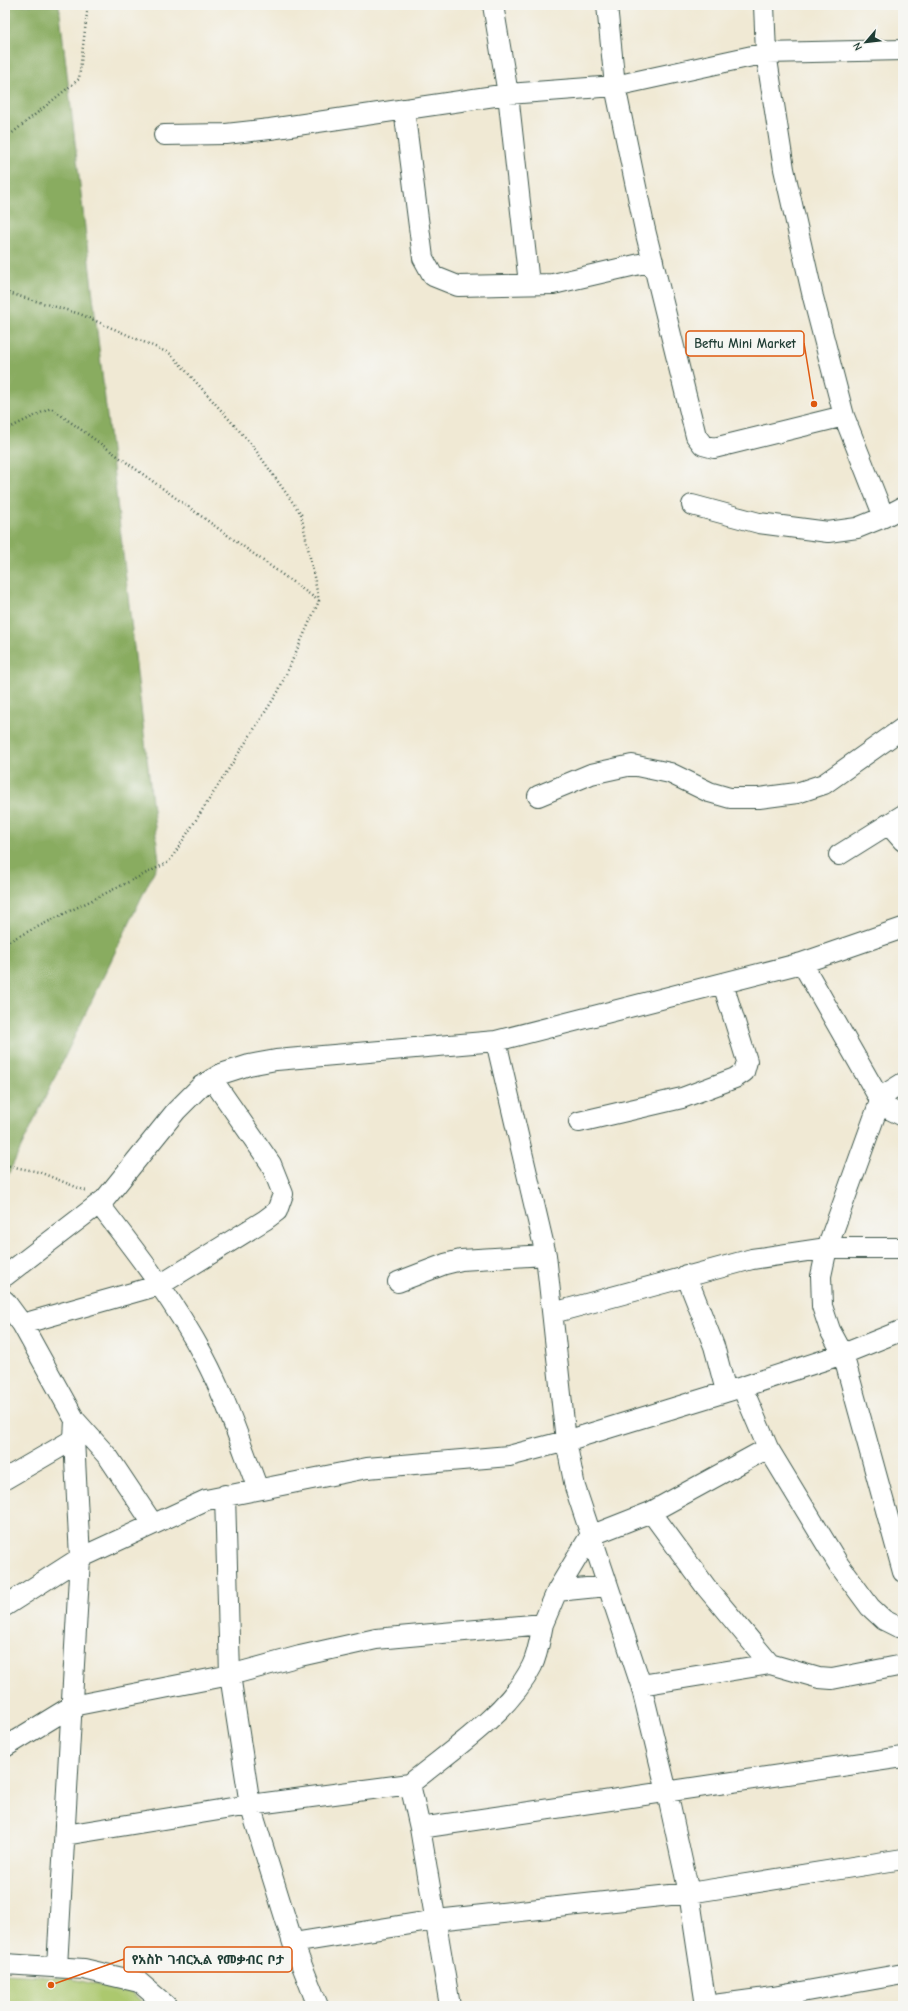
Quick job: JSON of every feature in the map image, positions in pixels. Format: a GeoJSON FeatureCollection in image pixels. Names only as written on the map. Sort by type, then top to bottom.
{"type":"FeatureCollection","features":[{"type":"Feature","properties":{"kind":"street"},"geometry":{"type":"LineString","coordinates":[[493,5],[508,94],[529,284]]}},
{"type":"Feature","properties":{"kind":"street"},"geometry":{"type":"LineString","coordinates":[[607,5],[615,86],[653,261],[696,436],[703,445],[714,448],[844,416]]}},
{"type":"Feature","properties":{"kind":"street"},"geometry":{"type":"LineString","coordinates":[[764,5],[766,53],[784,169],[813,297],[844,416],[884,517]]}},
{"type":"Feature","properties":{"kind":"street"},"geometry":{"type":"LineString","coordinates":[[164,135],[226,134],[270,129],[508,94],[615,86],[766,53],[903,50]]}},
{"type":"Feature","properties":{"kind":"street"},"geometry":{"type":"LineString","coordinates":[[404,109],[423,258],[433,276],[458,286],[553,284],[653,261]]}},
{"type":"Feature","properties":{"kind":"street"},"geometry":{"type":"LineString","coordinates":[[692,505],[759,524],[828,532],[857,528],[884,517],[903,507]]}},
{"type":"Feature","properties":{"kind":"street"},"geometry":{"type":"LineString","coordinates":[[538,796],[591,774],[632,765],[670,773],[709,792],[730,798],[759,798],[797,793],[824,784],[903,728]]}},
{"type":"Feature","properties":{"kind":"street"},"geometry":{"type":"LineString","coordinates":[[839,855],[896,819],[903,841]]}},
{"type":"Feature","properties":{"kind":"street"},"geometry":{"type":"LineString","coordinates":[[5,1276],[102,1202],[176,1111],[202,1086],[221,1074],[242,1067],[276,1060],[496,1041],[802,963],[903,928]]}},
{"type":"Feature","properties":{"kind":"street"},"geometry":{"type":"LineString","coordinates":[[802,963],[879,1101],[903,1116]]}},
{"type":"Feature","properties":{"kind":"street"},"geometry":{"type":"LineString","coordinates":[[579,1122],[682,1098],[735,1078],[744,1072],[747,1060],[723,984]]}},
{"type":"Feature","properties":{"kind":"street"},"geometry":{"type":"LineString","coordinates":[[496,1041],[546,1255],[566,1441],[576,1487],[590,1536],[641,1685],[667,1792],[689,1893],[706,2006],[774,2002],[903,1974]]}},
{"type":"Feature","properties":{"kind":"street"},"geometry":{"type":"LineString","coordinates":[[22,1324],[160,1285],[277,1211],[283,1194],[271,1164],[212,1079]]}},
{"type":"Feature","properties":{"kind":"street"},"geometry":{"type":"LineString","coordinates":[[903,1083],[879,1101],[827,1248],[821,1276],[822,1306],[830,1330],[843,1354],[903,1572]]}},
{"type":"Feature","properties":{"kind":"street"},"geometry":{"type":"LineString","coordinates":[[102,1202],[160,1285],[204,1357],[233,1424],[258,1489]]}},
{"type":"Feature","properties":{"kind":"street"},"geometry":{"type":"LineString","coordinates":[[553,1313],[686,1275],[752,1259],[827,1248],[903,1248]]}},
{"type":"Feature","properties":{"kind":"street"},"geometry":{"type":"LineString","coordinates":[[398,1282],[445,1264],[461,1260],[546,1255]]}},
{"type":"Feature","properties":{"kind":"street"},"geometry":{"type":"LineString","coordinates":[[686,1275],[714,1346],[734,1389],[839,1565],[870,1608],[884,1620],[898,1627],[903,1627]]}},
{"type":"Feature","properties":{"kind":"street"},"geometry":{"type":"LineString","coordinates":[[5,1301],[22,1324],[75,1429],[109,1458],[153,1524]]}},
{"type":"Feature","properties":{"kind":"street"},"geometry":{"type":"LineString","coordinates":[[5,1606],[80,1558],[206,1500],[225,1495],[367,1468],[509,1456],[566,1441],[734,1389],[843,1354],[903,1330]]}},
{"type":"Feature","properties":{"kind":"street"},"geometry":{"type":"LineString","coordinates":[[5,1480],[75,1429]]}},
{"type":"Feature","properties":{"kind":"street"},"geometry":{"type":"LineString","coordinates":[[57,1967],[80,1558],[75,1429]]}},
{"type":"Feature","properties":{"kind":"street"},"geometry":{"type":"LineString","coordinates":[[65,1835],[250,1805],[410,1784],[493,1717],[522,1682],[533,1665],[543,1624],[557,1591],[590,1536],[652,1512],[768,1448]]}},
{"type":"Feature","properties":{"kind":"street"},"geometry":{"type":"LineString","coordinates":[[225,1495],[230,1675],[250,1805],[293,1943],[318,2006]]}},
{"type":"Feature","properties":{"kind":"street"},"geometry":{"type":"LineString","coordinates":[[652,1512],[706,1588],[770,1664]]}},
{"type":"Feature","properties":{"kind":"street"},"geometry":{"type":"LineString","coordinates":[[557,1591],[607,1586]]}},
{"type":"Feature","properties":{"kind":"street"},"geometry":{"type":"LineString","coordinates":[[5,1747],[72,1706],[230,1675],[300,1656],[376,1639],[543,1624]]}},
{"type":"Feature","properties":{"kind":"street"},"geometry":{"type":"LineString","coordinates":[[641,1685],[770,1664],[819,1678],[832,1679],[903,1665]]}},
{"type":"Feature","properties":{"kind":"street"},"geometry":{"type":"LineString","coordinates":[[420,1828],[903,1758]]}},
{"type":"Feature","properties":{"kind":"street"},"geometry":{"type":"LineString","coordinates":[[410,1784],[420,1828],[450,2006]]}},
{"type":"Feature","properties":{"kind":"street"},"geometry":{"type":"LineString","coordinates":[[293,1943],[436,1920],[689,1893],[903,1859]]}},
{"type":"Feature","properties":{"kind":"street"},"geometry":{"type":"LineString","coordinates":[[5,1964],[84,1969],[139,1982],[167,2006]]}},
{"type":"Feature","properties":{"kind":"path"},"geometry":{"type":"LineString","coordinates":[[5,135],[11,134],[79,79],[88,5]]}},
{"type":"Feature","properties":{"kind":"path"},"geometry":{"type":"LineString","coordinates":[[5,292],[80,314],[171,354],[252,445],[301,514],[319,601],[278,692],[169,862],[5,943]]}},
{"type":"Feature","properties":{"kind":"path"},"geometry":{"type":"LineString","coordinates":[[5,430],[51,408],[319,601]]}},
{"type":"Feature","properties":{"kind":"path"},"geometry":{"type":"LineString","coordinates":[[5,1165],[39,1172],[102,1202]]}},
{"type":"Feature","properties":{"kind":"green space"},"geometry":{"type":"Polygon","coordinates":[[[5,5],[59,5],[159,861],[5,1181],[5,5]]]}},
{"type":"Feature","properties":{"kind":"green space"},"geometry":{"type":"Polygon","coordinates":[[[5,1974],[63,1977],[130,1992],[146,2006],[5,2006],[5,1974]]]}},
{"type":"Feature","properties":{"kind":"place","name":"Beftu Mini Market"},"geometry":{"type":"Point","coordinates":[814,404]}},
{"type":"Feature","properties":{"kind":"place","name":"የአስኮ ገብርኢል የመቃብር ቦታ"},"geometry":{"type":"Point","coordinates":[51,1985]}}]}
